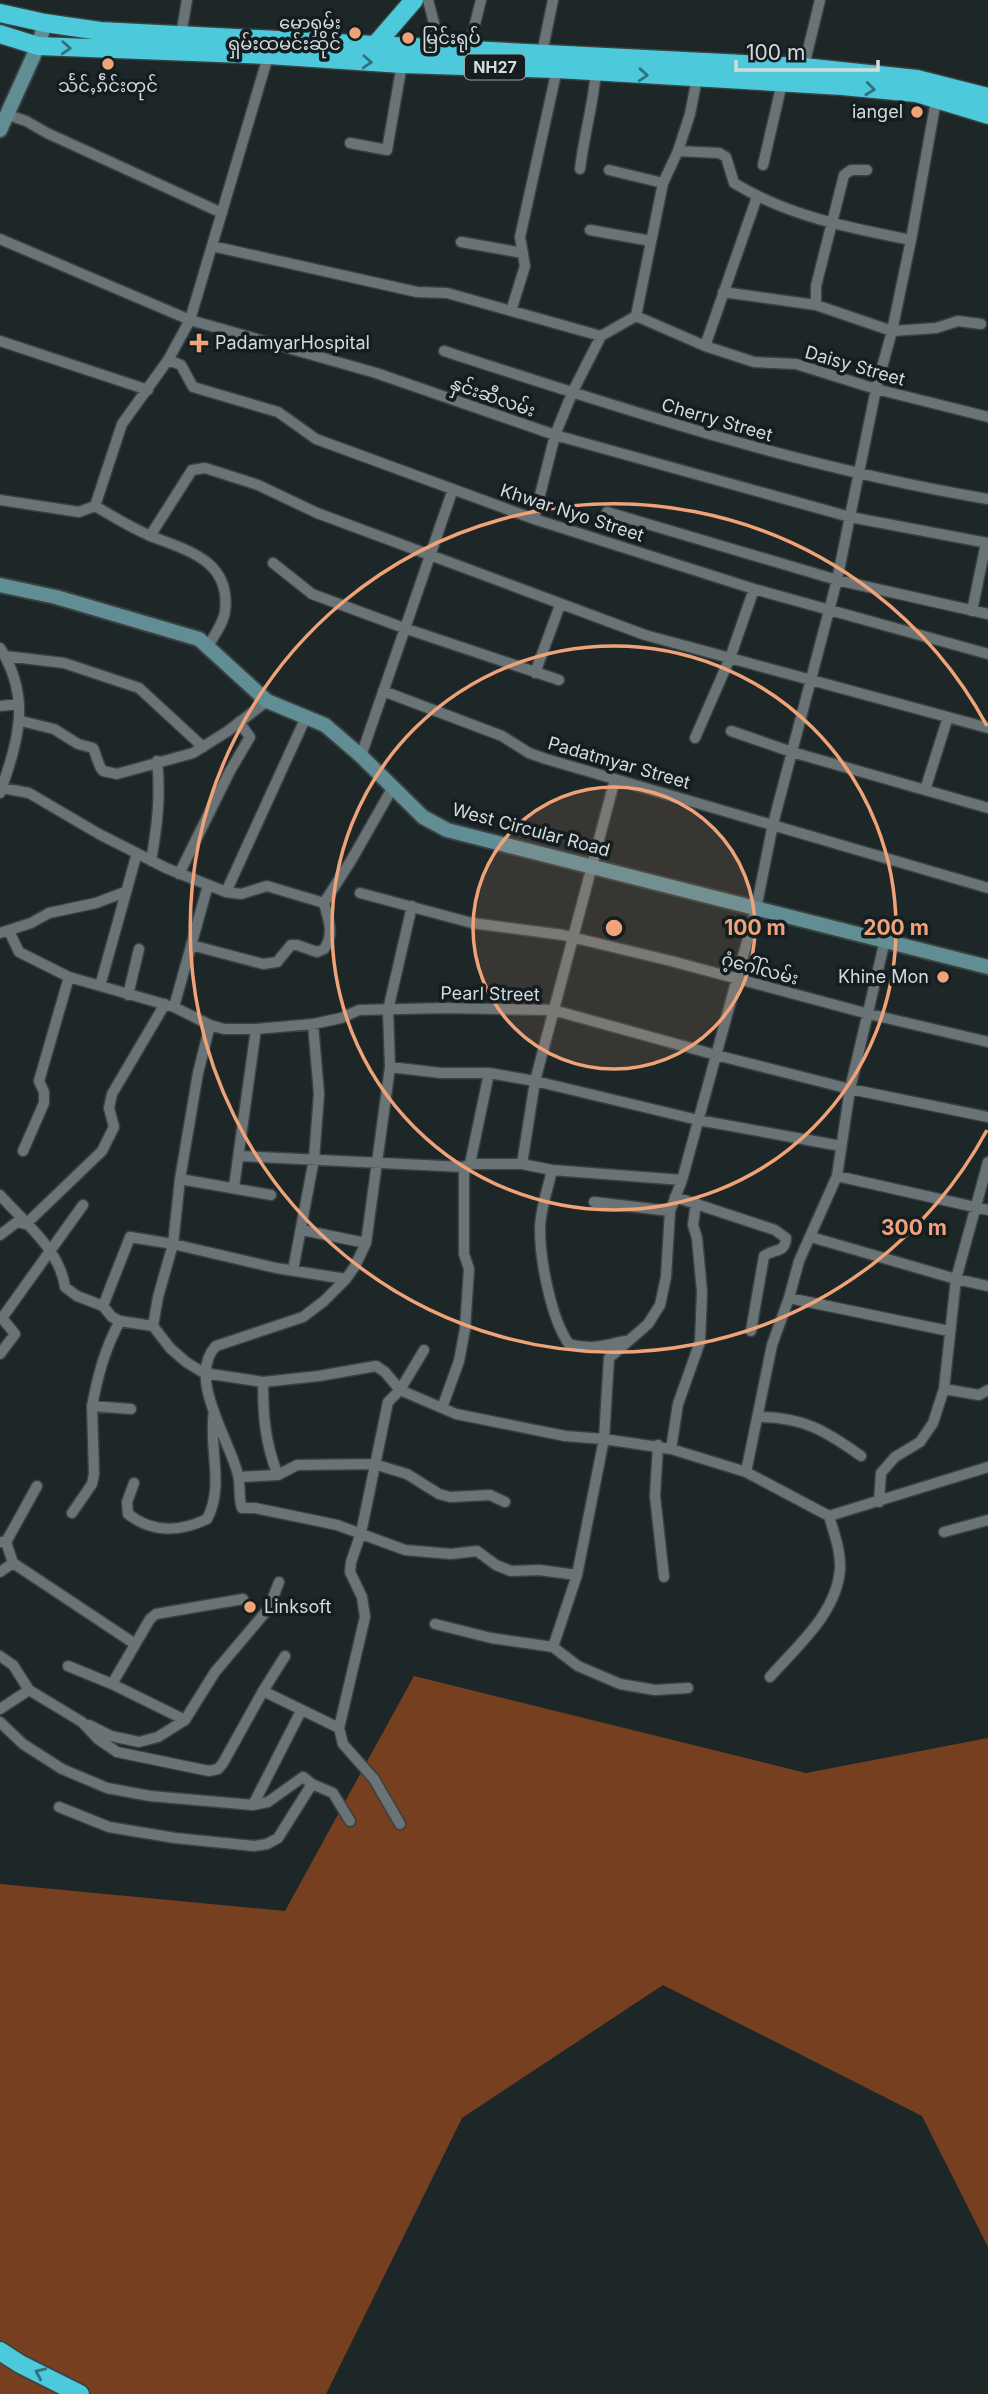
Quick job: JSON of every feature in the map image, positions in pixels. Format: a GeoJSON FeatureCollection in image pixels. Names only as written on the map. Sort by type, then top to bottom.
{"type":"FeatureCollection","features":[{"type":"Feature","properties":{"kind":"highway"},"geometry":{"type":"LineString","coordinates":[[376,44],[414,0]]}},
{"type":"Feature","properties":{"kind":"highway","name":"NH27"},"geometry":{"type":"LineString","coordinates":[[0,13],[100,31],[271,47],[402,64],[441,57]]}},
{"type":"Feature","properties":{"kind":"highway","name":"NH27"},"geometry":{"type":"LineString","coordinates":[[0,34],[38,46],[187,41]]}},
{"type":"Feature","properties":{"kind":"highway","name":"NH27"},"geometry":{"type":"LineString","coordinates":[[271,47],[376,44],[441,57],[802,76],[916,93],[938,92],[988,97]]}},
{"type":"Feature","properties":{"kind":"highway","name":"NH27"},"geometry":{"type":"LineString","coordinates":[[546,63],[596,72],[699,70],[782,83],[802,76]]}},
{"type":"Feature","properties":{"kind":"highway","name":"NH27"},"geometry":{"type":"LineString","coordinates":[[938,92],[988,115]]}},
{"type":"Feature","properties":{"kind":"highway"},"geometry":{"type":"LineString","coordinates":[[0,2351],[80,2394]]}},
{"type":"Feature","properties":{"kind":"street"},"geometry":{"type":"LineString","coordinates":[[187,0],[187,41]]}},
{"type":"Feature","properties":{"kind":"street"},"geometry":{"type":"LineString","coordinates":[[428,0],[441,57]]}},
{"type":"Feature","properties":{"kind":"street"},"geometry":{"type":"LineString","coordinates":[[467,58],[481,0]]}},
{"type":"Feature","properties":{"kind":"street"},"geometry":{"type":"LineString","coordinates":[[511,311],[525,266],[520,237],[553,0]]}},
{"type":"Feature","properties":{"kind":"street"},"geometry":{"type":"LineString","coordinates":[[802,76],[820,0]]}},
{"type":"Feature","properties":{"kind":"street"},"geometry":{"type":"LineString","coordinates":[[0,130],[38,46],[45,23]]}},
{"type":"Feature","properties":{"kind":"street"},"geometry":{"type":"LineString","coordinates":[[0,500],[79,512],[94,506],[122,424],[168,360],[190,320],[271,47]]}},
{"type":"Feature","properties":{"kind":"street"},"geometry":{"type":"LineString","coordinates":[[350,143],[387,150],[402,64]]}},
{"type":"Feature","properties":{"kind":"street"},"geometry":{"type":"LineString","coordinates":[[534,519],[555,435],[573,391],[601,336],[636,316],[663,183],[678,151],[699,70]]}},
{"type":"Feature","properties":{"kind":"street"},"geometry":{"type":"LineString","coordinates":[[580,169],[584,140],[594,103],[596,72]]}},
{"type":"Feature","properties":{"kind":"street"},"geometry":{"type":"LineString","coordinates":[[762,165],[782,83]]}},
{"type":"Feature","properties":{"kind":"street"},"geometry":{"type":"LineString","coordinates":[[553,1647],[577,1576],[604,1439],[609,1358],[648,1324],[660,1305],[666,1278],[670,1211],[756,909],[773,824],[837,580],[876,388],[892,331],[911,240],[938,92]]}},
{"type":"Feature","properties":{"kind":"street"},"geometry":{"type":"LineString","coordinates":[[8,115],[222,213]]}},
{"type":"Feature","properties":{"kind":"street"},"geometry":{"type":"LineString","coordinates":[[678,151],[719,153],[726,157],[734,183],[757,197],[833,225],[911,240]]}},
{"type":"Feature","properties":{"kind":"street"},"geometry":{"type":"LineString","coordinates":[[609,170],[663,183]]}},
{"type":"Feature","properties":{"kind":"street"},"geometry":{"type":"LineString","coordinates":[[816,305],[816,286],[844,175],[851,170],[867,170]]}},
{"type":"Feature","properties":{"kind":"street"},"geometry":{"type":"LineString","coordinates":[[705,346],[757,197]]}},
{"type":"Feature","properties":{"kind":"street"},"geometry":{"type":"LineString","coordinates":[[590,230],[651,241]]}},
{"type":"Feature","properties":{"kind":"street","name":"နှင်းဆီလမ်း"},"geometry":{"type":"LineString","coordinates":[[0,239],[190,320],[376,373],[555,435],[850,517],[987,543]]}},
{"type":"Feature","properties":{"kind":"street"},"geometry":{"type":"LineString","coordinates":[[461,242],[523,253]]}},
{"type":"Feature","properties":{"kind":"street"},"geometry":{"type":"LineString","coordinates":[[212,246],[416,292],[447,293],[601,336]]}},
{"type":"Feature","properties":{"kind":"street"},"geometry":{"type":"LineString","coordinates":[[723,292],[816,305],[892,331],[936,328],[958,321],[981,324]]}},
{"type":"Feature","properties":{"kind":"street","name":"Daisy Street"},"geometry":{"type":"LineString","coordinates":[[636,316],[705,346],[754,362],[796,364],[988,417]]}},
{"type":"Feature","properties":{"kind":"street"},"geometry":{"type":"LineString","coordinates":[[0,341],[148,390]]}},
{"type":"Feature","properties":{"kind":"street","name":"Cherry Street"},"geometry":{"type":"LineString","coordinates":[[443,351],[715,437],[859,475],[988,499]]}},
{"type":"Feature","properties":{"kind":"street","name":"Khwar Nyo Street"},"geometry":{"type":"LineString","coordinates":[[168,360],[181,365],[193,387],[278,412],[316,439],[534,519],[754,589],[988,654]]}},
{"type":"Feature","properties":{"kind":"street"},"geometry":{"type":"LineString","coordinates":[[150,536],[192,470],[205,468],[258,485],[317,513],[645,635],[988,728]]}},
{"type":"Feature","properties":{"kind":"street"},"geometry":{"type":"LineString","coordinates":[[361,756],[453,489]]}},
{"type":"Feature","properties":{"kind":"street"},"geometry":{"type":"LineString","coordinates":[[94,506],[150,536],[181,547],[218,570],[223,586],[225,613],[208,646]]}},
{"type":"Feature","properties":{"kind":"street"},"geometry":{"type":"LineString","coordinates":[[607,512],[837,580],[988,614]]}},
{"type":"Feature","properties":{"kind":"street"},"geometry":{"type":"LineString","coordinates":[[972,611],[987,543]]}},
{"type":"Feature","properties":{"kind":"street"},"geometry":{"type":"LineString","coordinates":[[272,563],[312,594],[559,680]]}},
{"type":"Feature","properties":{"kind":"street","name":"West Circular Road"},"geometry":{"type":"LineString","coordinates":[[0,585],[56,597],[199,639],[267,701],[325,725],[423,817],[447,830],[988,967]]}},
{"type":"Feature","properties":{"kind":"street"},"geometry":{"type":"LineString","coordinates":[[695,738],[730,658],[754,589]]}},
{"type":"Feature","properties":{"kind":"street"},"geometry":{"type":"LineString","coordinates":[[535,673],[560,605]]}},
{"type":"Feature","properties":{"kind":"street"},"geometry":{"type":"LineString","coordinates":[[3,652],[17,685],[21,721],[1,791],[29,793],[99,834],[179,874],[226,892],[242,894],[267,886],[324,903]]}},
{"type":"Feature","properties":{"kind":"street"},"geometry":{"type":"LineString","coordinates":[[3,652],[64,663],[139,688],[204,747]]}},
{"type":"Feature","properties":{"kind":"street","name":"Padatmyar Street"},"geometry":{"type":"LineString","coordinates":[[383,691],[502,736],[546,760],[988,888]]}},
{"type":"Feature","properties":{"kind":"street"},"geometry":{"type":"LineString","coordinates":[[21,721],[54,729],[78,744],[93,748],[103,771],[117,774],[193,753],[267,701]]}},
{"type":"Feature","properties":{"kind":"street"},"geometry":{"type":"LineString","coordinates":[[0,706],[19,704]]}},
{"type":"Feature","properties":{"kind":"street"},"geometry":{"type":"LineString","coordinates":[[226,892],[306,718]]}},
{"type":"Feature","properties":{"kind":"street"},"geometry":{"type":"LineString","coordinates":[[925,790],[948,718]]}},
{"type":"Feature","properties":{"kind":"street"},"geometry":{"type":"LineString","coordinates":[[179,874],[195,847],[230,771],[250,737],[239,722]]}},
{"type":"Feature","properties":{"kind":"street"},"geometry":{"type":"LineString","coordinates":[[731,731],[792,752],[988,808]]}},
{"type":"Feature","properties":{"kind":"street"},"geometry":{"type":"LineString","coordinates":[[151,860],[158,823],[160,791],[157,761]]}},
{"type":"Feature","properties":{"kind":"street"},"geometry":{"type":"LineString","coordinates":[[522,1164],[535,1081],[615,779]]}},
{"type":"Feature","properties":{"kind":"street"},"geometry":{"type":"LineString","coordinates":[[191,945],[263,964],[277,962],[291,945],[317,952],[324,949],[330,936],[324,903],[393,787]]}},
{"type":"Feature","properties":{"kind":"street"},"geometry":{"type":"LineString","coordinates":[[100,986],[138,853]]}},
{"type":"Feature","properties":{"kind":"street"},"geometry":{"type":"LineString","coordinates":[[26,1224],[102,1151],[114,1127],[109,1108],[112,1094],[170,1005],[208,885]]}},
{"type":"Feature","properties":{"kind":"street"},"geometry":{"type":"LineString","coordinates":[[4,932],[50,913],[96,903],[125,892]]}},
{"type":"Feature","properties":{"kind":"street","name":"ဂံ့ဂေါ်လမ်း"},"geometry":{"type":"LineString","coordinates":[[360,893],[471,923],[572,937],[869,1014],[988,1041]]}},
{"type":"Feature","properties":{"kind":"street"},"geometry":{"type":"LineString","coordinates":[[412,906],[388,1010],[390,1067],[366,1243],[346,1279],[324,1301],[303,1317],[216,1346],[209,1353],[204,1373],[214,1410],[239,1477],[242,1508],[255,1508],[309,1519],[360,1533],[405,1550],[451,1555],[477,1551],[496,1565],[511,1571],[538,1570],[577,1576]]}},
{"type":"Feature","properties":{"kind":"street","name":"Pearl Street"},"geometry":{"type":"LineString","coordinates":[[4,932],[19,953],[69,977],[170,1005],[224,1029],[313,1024],[341,1018],[359,1010],[554,1010],[716,1055],[850,1088],[988,1117]]}},
{"type":"Feature","properties":{"kind":"street"},"geometry":{"type":"LineString","coordinates":[[746,1472],[772,1345],[799,1261],[836,1176],[850,1088],[885,940]]}},
{"type":"Feature","properties":{"kind":"street"},"geometry":{"type":"LineString","coordinates":[[128,995],[139,949]]}},
{"type":"Feature","properties":{"kind":"street"},"geometry":{"type":"LineString","coordinates":[[23,1151],[44,1103],[44,1092],[39,1081],[69,977]]}},
{"type":"Feature","properties":{"kind":"street"},"geometry":{"type":"LineString","coordinates":[[293,1270],[314,1159],[319,1094],[313,1024]]}},
{"type":"Feature","properties":{"kind":"street"},"geometry":{"type":"LineString","coordinates":[[153,1326],[173,1244],[180,1179],[198,1073],[210,1025]]}},
{"type":"Feature","properties":{"kind":"street"},"geometry":{"type":"LineString","coordinates":[[234,1187],[256,1029]]}},
{"type":"Feature","properties":{"kind":"street"},"geometry":{"type":"LineString","coordinates":[[390,1067],[441,1073],[489,1073],[535,1081],[698,1120],[841,1146]]}},
{"type":"Feature","properties":{"kind":"street"},"geometry":{"type":"LineString","coordinates":[[442,1409],[459,1361],[465,1329],[469,1269],[464,1254],[462,1195],[489,1073]]}},
{"type":"Feature","properties":{"kind":"street"},"geometry":{"type":"LineString","coordinates":[[239,1156],[378,1164],[522,1164],[552,1170],[681,1180]]}},
{"type":"Feature","properties":{"kind":"street"},"geometry":{"type":"LineString","coordinates":[[879,1502],[881,1473],[895,1457],[920,1442],[933,1423],[944,1388],[956,1279],[988,1162]]}},
{"type":"Feature","properties":{"kind":"street"},"geometry":{"type":"LineString","coordinates":[[552,1170],[540,1228],[548,1287],[557,1324],[569,1344],[581,1348],[595,1348],[627,1340]]}},
{"type":"Feature","properties":{"kind":"street"},"geometry":{"type":"LineString","coordinates":[[836,1176],[988,1210]]}},
{"type":"Feature","properties":{"kind":"street"},"geometry":{"type":"LineString","coordinates":[[180,1179],[271,1195]]}},
{"type":"Feature","properties":{"kind":"street"},"geometry":{"type":"LineString","coordinates":[[0,1195],[50,1251],[63,1272],[65,1287],[77,1296],[103,1306],[112,1317],[120,1321],[153,1326],[170,1348],[204,1373],[263,1381],[318,1376],[376,1366],[386,1372],[400,1390],[442,1409],[565,1436],[658,1445],[746,1472],[829,1516],[988,1466]]}},
{"type":"Feature","properties":{"kind":"street"},"geometry":{"type":"LineString","coordinates":[[675,1197],[775,1230],[786,1238],[781,1250],[764,1256],[751,1331]]}},
{"type":"Feature","properties":{"kind":"street"},"geometry":{"type":"LineString","coordinates":[[593,1202],[670,1211]]}},
{"type":"Feature","properties":{"kind":"street"},"geometry":{"type":"LineString","coordinates":[[671,1449],[678,1404],[700,1342],[702,1292],[697,1238],[693,1225],[696,1203]]}},
{"type":"Feature","properties":{"kind":"street"},"geometry":{"type":"LineString","coordinates":[[0,1354],[15,1334],[2,1318],[83,1205]]}},
{"type":"Feature","properties":{"kind":"street"},"geometry":{"type":"LineString","coordinates":[[0,1235],[17,1222],[26,1224]]}},
{"type":"Feature","properties":{"kind":"street"},"geometry":{"type":"LineString","coordinates":[[302,1230],[366,1243]]}},
{"type":"Feature","properties":{"kind":"street"},"geometry":{"type":"LineString","coordinates":[[103,1306],[131,1237],[275,1268],[346,1279]]}},
{"type":"Feature","properties":{"kind":"street"},"geometry":{"type":"LineString","coordinates":[[811,1237],[988,1286]]}},
{"type":"Feature","properties":{"kind":"street"},"geometry":{"type":"LineString","coordinates":[[789,1298],[949,1331]]}},
{"type":"Feature","properties":{"kind":"street"},"geometry":{"type":"LineString","coordinates":[[72,1513],[92,1484],[92,1406],[100,1364],[120,1321]]}},
{"type":"Feature","properties":{"kind":"street"},"geometry":{"type":"LineString","coordinates":[[400,1824],[374,1779],[343,1744],[339,1728],[365,1617],[362,1597],[350,1572],[351,1562],[360,1533],[388,1402],[400,1390],[424,1350]]}},
{"type":"Feature","properties":{"kind":"street"},"geometry":{"type":"LineString","coordinates":[[263,1381],[265,1435],[269,1455],[278,1475]]}},
{"type":"Feature","properties":{"kind":"street"},"geometry":{"type":"LineString","coordinates":[[944,1388],[979,1395],[988,1390]]}},
{"type":"Feature","properties":{"kind":"street"},"geometry":{"type":"LineString","coordinates":[[92,1406],[131,1409]]}},
{"type":"Feature","properties":{"kind":"street"},"geometry":{"type":"LineString","coordinates":[[134,1483],[127,1502],[128,1514],[136,1520],[158,1529],[179,1529],[207,1519],[214,1506],[214,1410]]}},
{"type":"Feature","properties":{"kind":"street"},"geometry":{"type":"LineString","coordinates":[[759,1417],[785,1417],[808,1424],[861,1456]]}},
{"type":"Feature","properties":{"kind":"street"},"geometry":{"type":"LineString","coordinates":[[658,1445],[655,1496],[664,1577]]}},
{"type":"Feature","properties":{"kind":"street"},"geometry":{"type":"LineString","coordinates":[[239,1477],[278,1475],[297,1465],[374,1464],[407,1474],[439,1494],[450,1497],[490,1496],[505,1502]]}},
{"type":"Feature","properties":{"kind":"street"},"geometry":{"type":"LineString","coordinates":[[37,1486],[3,1542],[13,1563],[135,1644]]}},
{"type":"Feature","properties":{"kind":"street"},"geometry":{"type":"LineString","coordinates":[[770,1677],[822,1618],[831,1602],[840,1569],[838,1545],[829,1516]]}},
{"type":"Feature","properties":{"kind":"street"},"geometry":{"type":"LineString","coordinates":[[944,1532],[988,1520]]}},
{"type":"Feature","properties":{"kind":"street"},"geometry":{"type":"LineString","coordinates":[[0,1572],[13,1563]]}},
{"type":"Feature","properties":{"kind":"street"},"geometry":{"type":"LineString","coordinates":[[0,1656],[13,1665],[29,1690],[82,1722],[111,1736],[139,1742],[158,1737],[185,1720],[215,1672],[269,1608],[279,1582]]}},
{"type":"Feature","properties":{"kind":"street"},"geometry":{"type":"LineString","coordinates":[[112,1684],[150,1619],[156,1614],[243,1599]]}},
{"type":"Feature","properties":{"kind":"street"},"geometry":{"type":"LineString","coordinates":[[435,1624],[553,1647],[578,1666],[620,1684],[655,1690],[688,1688]]}},
{"type":"Feature","properties":{"kind":"street"},"geometry":{"type":"LineString","coordinates":[[82,1722],[98,1739],[117,1752],[209,1771],[218,1769],[285,1656]]}},
{"type":"Feature","properties":{"kind":"street"},"geometry":{"type":"LineString","coordinates":[[68,1666],[185,1720]]}},
{"type":"Feature","properties":{"kind":"street"},"geometry":{"type":"LineString","coordinates":[[0,1709],[29,1690]]}},
{"type":"Feature","properties":{"kind":"street"},"geometry":{"type":"LineString","coordinates":[[263,1691],[339,1728]]}},
{"type":"Feature","properties":{"kind":"street"},"geometry":{"type":"LineString","coordinates":[[253,1805],[301,1711]]}},
{"type":"Feature","properties":{"kind":"street"},"geometry":{"type":"LineString","coordinates":[[0,1722],[23,1744],[62,1769],[107,1788],[150,1796],[253,1805],[268,1802],[300,1777],[333,1793],[350,1821]]}},
{"type":"Feature","properties":{"kind":"street"},"geometry":{"type":"LineString","coordinates":[[59,1807],[109,1827],[175,1838],[254,1846],[267,1844],[278,1838],[312,1784]]}},
{"type":"Feature","properties":{"kind":"shaded area"},"geometry":{"type":"Polygon","coordinates":[[[414,1676],[806,1773],[988,1738],[988,2247],[922,2116],[663,1985],[462,2118],[326,2394],[0,2394],[0,1884],[285,1911],[414,1676]]]}},
{"type":"Feature","properties":{"kind":"place","name":"မောရှမ်း ရှမ်းထမင်းဆိုင်"},"geometry":{"type":"Point","coordinates":[355,33]}},
{"type":"Feature","properties":{"kind":"place","name":"မြင်းရုပ်"},"geometry":{"type":"Point","coordinates":[408,38]}},
{"type":"Feature","properties":{"kind":"place","name":"သႅင်ႇၵဵင်းတုင်"},"geometry":{"type":"Point","coordinates":[108,64]}},
{"type":"Feature","properties":{"kind":"place","name":"iangel"},"geometry":{"type":"Point","coordinates":[917,112]}},
{"type":"Feature","properties":{"kind":"place","name":"PadamyarHospital"},"geometry":{"type":"Point","coordinates":[199,343]}},
{"type":"Feature","properties":{"kind":"place","name":"Khine Mon"},"geometry":{"type":"Point","coordinates":[943,977]}},
{"type":"Feature","properties":{"kind":"place","name":"Linksoft"},"geometry":{"type":"Point","coordinates":[250,1607]}}]}
